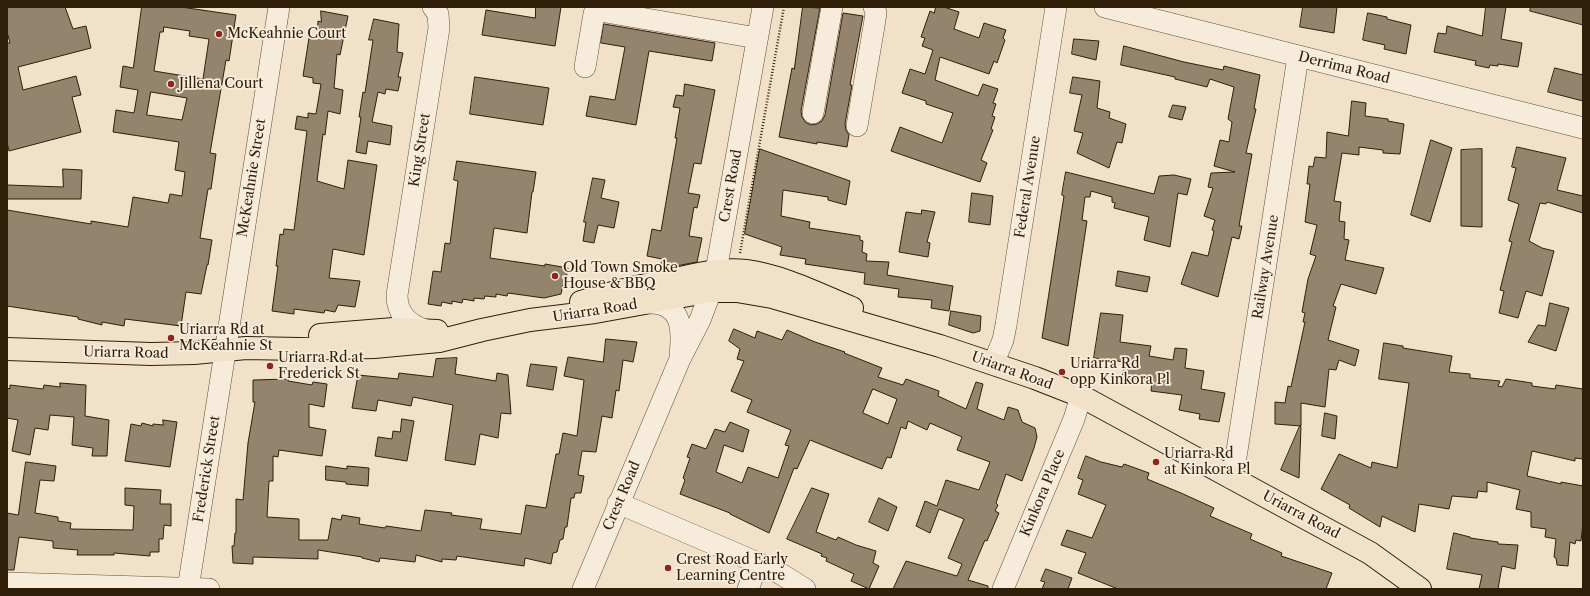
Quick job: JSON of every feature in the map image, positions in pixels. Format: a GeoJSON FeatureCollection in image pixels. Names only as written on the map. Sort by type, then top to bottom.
{"type":"FeatureCollection","features":[{"type":"Feature","properties":{"kind":"main road","name":"Uriarra Road"},"geometry":{"type":"LineString","coordinates":[[7,349],[174,354],[236,349],[341,348],[427,343],[530,320],[596,312],[647,302],[713,281]]}},
{"type":"Feature","properties":{"kind":"main road","name":"Uriarra Road"},"geometry":{"type":"LineString","coordinates":[[530,320],[604,295],[713,281],[737,291],[760,294],[940,346],[1035,378],[1081,396],[1370,553],[1420,589]]}},
{"type":"Feature","properties":{"kind":"main road","name":"Uriarra Road"},"geometry":{"type":"LineString","coordinates":[[236,349],[290,338],[394,329],[459,331],[482,330]]}},
{"type":"Feature","properties":{"kind":"main road","name":"Uriarra Road"},"geometry":{"type":"LineString","coordinates":[[1398,572],[1413,589]]}},
{"type":"Feature","properties":{"kind":"street","name":"McKeahnie Street"},"geometry":{"type":"LineString","coordinates":[[236,349],[279,7]]}},
{"type":"Feature","properties":{"kind":"street","name":"King Street"},"geometry":{"type":"LineString","coordinates":[[372,331],[378,330],[385,324],[397,295],[440,21],[438,14],[433,7]]}},
{"type":"Feature","properties":{"kind":"street","name":"Crest Road"},"geometry":{"type":"LineString","coordinates":[[583,589],[618,503],[680,360],[700,320],[713,281],[763,7]]}},
{"type":"Feature","properties":{"kind":"street"},"geometry":{"type":"LineString","coordinates":[[813,113],[832,7]]}},
{"type":"Feature","properties":{"kind":"street"},"geometry":{"type":"LineString","coordinates":[[857,126],[876,13],[874,7]]}},
{"type":"Feature","properties":{"kind":"street","name":"Federal Avenue"},"geometry":{"type":"LineString","coordinates":[[993,364],[1003,340],[1006,325],[1056,7]]}},
{"type":"Feature","properties":{"kind":"street","name":"Derrima Road"},"geometry":{"type":"LineString","coordinates":[[1105,7],[1583,128]]}},
{"type":"Feature","properties":{"kind":"street"},"geometry":{"type":"LineString","coordinates":[[585,67],[594,14],[600,11],[757,38]]}},
{"type":"Feature","properties":{"kind":"street","name":"Railway Avenue"},"geometry":{"type":"LineString","coordinates":[[1231,478],[1236,457],[1298,57]]}},
{"type":"Feature","properties":{"kind":"street","name":"King Street"},"geometry":{"type":"LineString","coordinates":[[397,295],[399,307],[405,319],[424,330]]}},
{"type":"Feature","properties":{"kind":"street","name":"Crest Road"},"geometry":{"type":"LineString","coordinates":[[647,302],[662,304],[678,317],[682,330],[680,360]]}},
{"type":"Feature","properties":{"kind":"street","name":"Frederick Street"},"geometry":{"type":"LineString","coordinates":[[188,589],[236,349]]}},
{"type":"Feature","properties":{"kind":"street","name":"Kinkora Place"},"geometry":{"type":"LineString","coordinates":[[1003,589],[1074,419],[1081,396]]}},
{"type":"Feature","properties":{"kind":"street"},"geometry":{"type":"LineString","coordinates":[[618,503],[758,563],[781,574],[805,589]]}},
{"type":"Feature","properties":{"kind":"street"},"geometry":{"type":"LineString","coordinates":[[748,589],[758,563]]}},
{"type":"Feature","properties":{"kind":"street"},"geometry":{"type":"LineString","coordinates":[[7,583],[209,589]]}},
{"type":"Feature","properties":{"kind":"path"},"geometry":{"type":"LineString","coordinates":[[740,254],[784,7]]}},
{"type":"Feature","properties":{"kind":"building"},"geometry":{"type":"Polygon","coordinates":[[[7,7],[65,7],[73,29],[86,26],[91,48],[18,67],[23,90],[76,76],[81,95],[72,97],[81,132],[9,151],[7,142],[7,43],[10,43],[7,32],[7,7]]]}},
{"type":"Feature","properties":{"kind":"building"},"geometry":{"type":"Polygon","coordinates":[[[142,7],[181,7],[236,15],[229,61],[226,60],[210,153],[216,154],[211,189],[208,189],[200,238],[212,240],[201,294],[186,292],[181,326],[125,319],[124,326],[102,322],[102,325],[78,319],[78,317],[7,306],[7,210],[91,224],[91,221],[128,227],[133,197],[168,203],[170,194],[182,196],[185,172],[175,170],[179,142],[113,132],[116,110],[134,113],[138,90],[120,87],[123,66],[133,68],[142,7]],[[164,27],[163,32],[160,32],[154,71],[203,79],[209,39],[189,36],[190,31],[164,27]],[[151,92],[147,115],[182,120],[187,98],[151,92]]]}},
{"type":"Feature","properties":{"kind":"building"},"geometry":{"type":"Polygon","coordinates":[[[536,7],[561,7],[555,46],[482,35],[486,10],[535,18],[536,7]]]}},
{"type":"Feature","properties":{"kind":"building"},"geometry":{"type":"Polygon","coordinates":[[[803,7],[820,8],[801,111],[805,122],[811,125],[822,121],[825,115],[843,13],[863,16],[850,85],[852,85],[845,124],[849,135],[847,147],[817,142],[817,144],[779,137],[792,68],[794,69],[803,7]]]}},
{"type":"Feature","properties":{"kind":"building"},"geometry":{"type":"Polygon","coordinates":[[[936,7],[944,7],[959,12],[954,29],[979,38],[984,23],[1006,30],[1003,38],[1005,40],[997,63],[994,61],[989,74],[940,57],[935,80],[978,96],[983,84],[998,89],[993,103],[996,104],[992,116],[995,117],[991,129],[993,130],[981,160],[987,163],[980,182],[891,151],[900,127],[942,143],[953,113],[926,104],[926,101],[902,93],[910,69],[925,74],[933,50],[922,46],[925,38],[921,37],[930,11],[934,13],[936,7]]]}},
{"type":"Feature","properties":{"kind":"building"},"geometry":{"type":"Polygon","coordinates":[[[1303,7],[1337,7],[1334,33],[1300,27],[1303,7]]]}},
{"type":"Feature","properties":{"kind":"building"},"geometry":{"type":"Polygon","coordinates":[[[1486,7],[1506,7],[1501,39],[1522,43],[1518,67],[1498,64],[1498,66],[1490,65],[1489,68],[1475,65],[1476,61],[1434,52],[1438,33],[1446,34],[1447,26],[1482,36],[1486,7]]]}},
{"type":"Feature","properties":{"kind":"building"},"geometry":{"type":"Polygon","coordinates":[[[1531,7],[1583,7],[1583,25],[1530,11],[1531,7]]]}},
{"type":"Feature","properties":{"kind":"building"},"geometry":{"type":"Polygon","coordinates":[[[321,11],[348,16],[340,55],[337,54],[334,88],[343,90],[340,114],[328,111],[325,135],[323,134],[317,181],[344,189],[348,160],[377,165],[364,255],[333,249],[329,278],[360,281],[355,307],[338,305],[335,312],[325,310],[324,313],[294,309],[294,314],[272,311],[278,266],[276,266],[280,234],[283,235],[284,229],[294,230],[307,131],[295,129],[297,116],[308,118],[308,113],[316,114],[321,84],[313,83],[313,78],[303,76],[309,38],[317,38],[318,21],[321,22],[321,11]]]}},
{"type":"Feature","properties":{"kind":"building"},"geometry":{"type":"Polygon","coordinates":[[[1368,13],[1387,17],[1387,19],[1411,25],[1406,54],[1384,49],[1385,45],[1363,40],[1368,13]]]}},
{"type":"Feature","properties":{"kind":"building"},"geometry":{"type":"Polygon","coordinates":[[[374,19],[399,24],[397,52],[403,53],[398,77],[401,77],[398,91],[386,89],[385,94],[378,92],[372,122],[392,126],[390,145],[368,141],[366,154],[356,152],[361,117],[359,117],[363,92],[365,93],[373,40],[369,40],[374,19]]]}},
{"type":"Feature","properties":{"kind":"building"},"geometry":{"type":"Polygon","coordinates":[[[604,24],[715,43],[712,61],[649,51],[636,125],[586,116],[590,96],[615,100],[625,47],[601,43],[604,24]]]}},
{"type":"Feature","properties":{"kind":"building"},"geometry":{"type":"Polygon","coordinates":[[[1074,39],[1099,41],[1096,60],[1072,54],[1074,39]]]}},
{"type":"Feature","properties":{"kind":"building"},"geometry":{"type":"Polygon","coordinates":[[[1124,46],[1184,62],[1223,70],[1224,66],[1260,75],[1254,109],[1256,109],[1246,153],[1252,154],[1239,226],[1242,226],[1239,239],[1232,237],[1218,297],[1181,284],[1192,252],[1208,256],[1215,220],[1204,216],[1213,188],[1208,187],[1211,173],[1235,172],[1214,166],[1220,140],[1229,142],[1232,122],[1228,119],[1234,87],[1210,79],[1207,87],[1175,79],[1175,77],[1121,65],[1124,46]]]}},
{"type":"Feature","properties":{"kind":"building"},"geometry":{"type":"Polygon","coordinates":[[[1555,68],[1583,75],[1583,101],[1548,92],[1555,68]]]}},
{"type":"Feature","properties":{"kind":"building"},"geometry":{"type":"Polygon","coordinates":[[[475,77],[549,88],[543,125],[470,114],[475,77]]]}},
{"type":"Feature","properties":{"kind":"building"},"geometry":{"type":"Polygon","coordinates":[[[1073,77],[1100,81],[1097,108],[1110,112],[1109,118],[1126,124],[1122,143],[1117,142],[1109,168],[1077,153],[1083,133],[1074,131],[1082,95],[1070,93],[1073,77]]]}},
{"type":"Feature","properties":{"kind":"building"},"geometry":{"type":"Polygon","coordinates":[[[685,84],[715,90],[701,164],[694,163],[688,193],[700,195],[697,208],[694,207],[689,236],[702,238],[697,262],[660,269],[662,259],[647,256],[652,229],[661,231],[677,138],[675,138],[680,108],[673,107],[676,95],[683,96],[685,84]]]}},
{"type":"Feature","properties":{"kind":"building"},"geometry":{"type":"Polygon","coordinates":[[[1352,101],[1366,103],[1365,116],[1388,119],[1388,121],[1404,124],[1400,154],[1383,153],[1383,150],[1359,147],[1359,155],[1342,153],[1334,201],[1341,202],[1339,221],[1345,222],[1344,239],[1349,240],[1345,260],[1384,268],[1376,294],[1341,284],[1333,306],[1336,307],[1328,340],[1359,350],[1355,366],[1339,360],[1336,370],[1329,369],[1325,407],[1301,403],[1301,426],[1275,424],[1275,402],[1285,403],[1288,386],[1291,387],[1305,322],[1303,322],[1305,313],[1302,312],[1308,279],[1316,256],[1310,254],[1317,225],[1305,222],[1310,184],[1307,184],[1309,166],[1313,167],[1315,157],[1326,158],[1327,132],[1348,136],[1352,101]]]}},
{"type":"Feature","properties":{"kind":"building"},"geometry":{"type":"Polygon","coordinates":[[[1173,105],[1186,107],[1182,120],[1169,117],[1173,105]]]}},
{"type":"Feature","properties":{"kind":"building"},"geometry":{"type":"Polygon","coordinates":[[[1431,140],[1452,148],[1430,222],[1411,215],[1431,140]]]}},
{"type":"Feature","properties":{"kind":"building"},"geometry":{"type":"Polygon","coordinates":[[[1517,147],[1566,158],[1557,190],[1583,196],[1583,213],[1547,202],[1546,204],[1540,203],[1529,241],[1542,248],[1554,251],[1542,296],[1526,291],[1518,318],[1499,313],[1504,291],[1500,290],[1512,242],[1509,241],[1519,204],[1508,200],[1516,168],[1512,167],[1517,147]]]}},
{"type":"Feature","properties":{"kind":"building"},"geometry":{"type":"Polygon","coordinates":[[[760,149],[850,181],[846,205],[828,200],[828,197],[783,190],[781,216],[810,222],[809,228],[860,236],[860,240],[863,241],[862,252],[867,254],[866,261],[889,262],[887,275],[953,286],[949,311],[931,308],[932,300],[898,297],[899,289],[864,284],[865,273],[805,264],[806,259],[780,255],[782,247],[745,234],[760,149]]]}},
{"type":"Feature","properties":{"kind":"building"},"geometry":{"type":"Polygon","coordinates":[[[1482,149],[1482,227],[1461,226],[1461,150],[1482,149]]]}},
{"type":"Feature","properties":{"kind":"building"},"geometry":{"type":"Polygon","coordinates":[[[457,161],[536,172],[527,233],[494,228],[490,258],[568,268],[565,285],[563,285],[561,294],[544,298],[508,293],[507,296],[496,294],[496,297],[485,296],[484,299],[474,298],[474,301],[463,299],[462,303],[452,301],[452,304],[442,302],[441,306],[428,304],[433,271],[441,272],[445,243],[450,244],[458,181],[454,180],[457,161]]]}},
{"type":"Feature","properties":{"kind":"building"},"geometry":{"type":"Polygon","coordinates":[[[63,169],[82,170],[81,199],[7,199],[7,185],[63,187],[63,169]]]}},
{"type":"Feature","properties":{"kind":"building"},"geometry":{"type":"Polygon","coordinates":[[[1066,172],[1154,194],[1159,176],[1174,175],[1191,179],[1187,195],[1178,193],[1170,247],[1144,240],[1149,217],[1114,208],[1115,203],[1112,202],[1112,197],[1091,191],[1090,197],[1085,197],[1082,220],[1087,221],[1068,346],[1042,338],[1064,196],[1062,195],[1066,172]]]}},
{"type":"Feature","properties":{"kind":"building"},"geometry":{"type":"Polygon","coordinates":[[[593,178],[605,180],[601,198],[619,202],[614,228],[598,225],[594,243],[583,241],[586,222],[584,222],[593,178]]]}},
{"type":"Feature","properties":{"kind":"building"},"geometry":{"type":"Polygon","coordinates":[[[972,193],[993,196],[990,225],[969,222],[972,193]]]}},
{"type":"Feature","properties":{"kind":"building"},"geometry":{"type":"Polygon","coordinates":[[[922,210],[935,212],[927,242],[930,243],[928,257],[899,252],[906,212],[921,214],[922,210]]]}},
{"type":"Feature","properties":{"kind":"building"},"geometry":{"type":"Polygon","coordinates":[[[1118,271],[1150,277],[1147,292],[1116,286],[1118,271]]]}},
{"type":"Feature","properties":{"kind":"building"},"geometry":{"type":"Polygon","coordinates":[[[1550,303],[1569,308],[1556,351],[1528,342],[1538,325],[1545,326],[1550,303]]]}},
{"type":"Feature","properties":{"kind":"building"},"geometry":{"type":"Polygon","coordinates":[[[951,311],[981,316],[980,331],[973,333],[949,325],[951,311]]]}},
{"type":"Feature","properties":{"kind":"building"},"geometry":{"type":"Polygon","coordinates":[[[1101,313],[1123,315],[1120,342],[1151,346],[1149,356],[1173,360],[1175,348],[1187,349],[1185,368],[1204,371],[1201,389],[1225,393],[1219,422],[1199,419],[1200,414],[1179,410],[1182,395],[1151,391],[1152,381],[1122,377],[1125,362],[1094,358],[1101,313]]]}},
{"type":"Feature","properties":{"kind":"building"},"geometry":{"type":"Polygon","coordinates":[[[734,329],[755,338],[757,331],[782,340],[787,330],[882,368],[878,377],[903,385],[906,379],[939,391],[938,396],[966,409],[976,382],[983,384],[977,409],[1004,420],[1008,407],[1018,410],[1022,422],[1035,428],[1037,437],[1022,481],[1006,474],[996,503],[998,505],[995,511],[999,513],[987,541],[985,540],[968,580],[988,586],[988,589],[893,589],[906,561],[957,576],[962,564],[948,558],[964,519],[939,509],[930,533],[916,526],[925,501],[937,506],[946,480],[979,490],[990,462],[957,450],[962,437],[930,423],[927,430],[908,421],[906,429],[901,427],[891,458],[887,457],[882,469],[810,440],[797,469],[794,468],[769,533],[730,513],[680,494],[685,480],[683,478],[690,458],[687,457],[692,444],[706,449],[715,429],[725,432],[730,422],[749,430],[743,452],[724,445],[716,472],[742,483],[748,467],[778,478],[789,446],[785,445],[791,430],[747,412],[752,400],[731,391],[744,361],[737,359],[740,349],[729,341],[734,329]],[[873,389],[863,413],[888,424],[897,399],[873,389]]]}},
{"type":"Feature","properties":{"kind":"building"},"geometry":{"type":"Polygon","coordinates":[[[606,339],[637,342],[633,362],[623,360],[619,391],[616,390],[612,418],[602,416],[596,452],[582,451],[578,475],[584,476],[581,493],[575,493],[574,498],[571,498],[567,527],[565,527],[563,539],[560,540],[557,552],[553,553],[551,564],[525,558],[524,566],[457,556],[456,560],[442,559],[442,562],[416,555],[415,562],[380,558],[379,562],[362,557],[318,550],[318,559],[253,557],[253,564],[233,563],[232,546],[234,546],[236,533],[236,499],[243,500],[248,443],[255,402],[253,402],[253,380],[288,379],[288,381],[312,385],[313,382],[327,384],[324,407],[309,404],[309,427],[326,430],[322,456],[279,450],[278,457],[273,456],[273,481],[269,481],[267,517],[299,519],[299,540],[328,540],[332,518],[341,520],[342,515],[360,518],[359,524],[421,531],[425,510],[452,513],[451,515],[482,519],[480,529],[521,534],[526,505],[546,508],[556,454],[559,454],[563,433],[577,436],[584,380],[564,376],[568,357],[603,362],[606,339]]]}},
{"type":"Feature","properties":{"kind":"building"},"geometry":{"type":"Polygon","coordinates":[[[1384,343],[1403,346],[1403,348],[1452,356],[1449,372],[1470,374],[1470,378],[1500,381],[1498,386],[1502,387],[1506,379],[1532,383],[1532,386],[1555,389],[1556,385],[1583,389],[1583,459],[1575,458],[1575,461],[1532,451],[1527,476],[1561,484],[1561,482],[1583,486],[1583,523],[1581,541],[1576,540],[1575,544],[1570,542],[1568,566],[1557,565],[1556,558],[1554,557],[1556,539],[1545,537],[1546,529],[1531,527],[1531,512],[1516,509],[1520,490],[1487,482],[1487,492],[1478,491],[1477,498],[1452,496],[1449,509],[1419,504],[1415,532],[1382,516],[1380,527],[1349,508],[1350,505],[1321,489],[1339,454],[1371,468],[1372,462],[1397,468],[1409,383],[1379,379],[1384,343]]]}},
{"type":"Feature","properties":{"kind":"building"},"geometry":{"type":"Polygon","coordinates":[[[457,358],[455,374],[496,381],[497,373],[508,375],[511,414],[501,413],[498,438],[480,434],[475,465],[445,460],[453,405],[413,397],[411,406],[378,400],[376,411],[352,408],[358,375],[398,379],[399,373],[433,377],[436,359],[457,358]]]}},
{"type":"Feature","properties":{"kind":"building"},"geometry":{"type":"Polygon","coordinates":[[[531,364],[557,367],[553,390],[527,386],[531,364]]]}},
{"type":"Feature","properties":{"kind":"building"},"geometry":{"type":"Polygon","coordinates":[[[60,383],[86,385],[85,416],[109,420],[107,456],[92,456],[93,448],[72,445],[74,417],[50,415],[48,430],[35,428],[30,455],[12,451],[18,420],[7,418],[7,388],[10,389],[10,385],[43,389],[44,385],[60,387],[60,383]]]}},
{"type":"Feature","properties":{"kind":"building"},"geometry":{"type":"Polygon","coordinates":[[[1325,413],[1337,416],[1335,439],[1322,436],[1325,413]]]}},
{"type":"Feature","properties":{"kind":"building"},"geometry":{"type":"Polygon","coordinates":[[[402,419],[414,421],[407,461],[375,456],[378,437],[392,439],[393,431],[400,432],[402,419]]]}},
{"type":"Feature","properties":{"kind":"building"},"geometry":{"type":"Polygon","coordinates":[[[163,420],[177,422],[170,467],[125,461],[131,424],[141,426],[142,423],[153,426],[153,424],[163,425],[163,420]]]}},
{"type":"Feature","properties":{"kind":"building"},"geometry":{"type":"Polygon","coordinates":[[[1300,426],[1301,427],[1299,478],[1281,470],[1300,426]]]}},
{"type":"Feature","properties":{"kind":"building"},"geometry":{"type":"Polygon","coordinates":[[[1086,456],[1101,462],[1122,467],[1124,464],[1149,473],[1147,479],[1214,508],[1210,516],[1252,534],[1250,539],[1282,553],[1281,556],[1332,573],[1326,589],[1118,589],[1078,573],[1086,553],[1061,545],[1067,530],[1092,538],[1106,505],[1078,494],[1083,480],[1078,478],[1086,456]]]}},
{"type":"Feature","properties":{"kind":"building"},"geometry":{"type":"Polygon","coordinates":[[[26,462],[56,466],[54,481],[40,480],[35,513],[58,517],[58,521],[71,523],[70,529],[133,530],[134,506],[125,505],[125,488],[161,490],[160,504],[171,504],[171,526],[164,525],[163,539],[159,539],[159,552],[150,552],[150,556],[114,553],[114,555],[77,555],[78,550],[53,548],[53,541],[19,537],[14,570],[7,570],[7,513],[18,515],[26,462]]]}},
{"type":"Feature","properties":{"kind":"building"},"geometry":{"type":"Polygon","coordinates":[[[326,466],[347,469],[347,466],[369,468],[368,486],[326,480],[326,466]]]}},
{"type":"Feature","properties":{"kind":"building"},"geometry":{"type":"Polygon","coordinates":[[[812,488],[829,494],[816,532],[836,540],[838,537],[856,545],[876,551],[873,563],[879,566],[869,589],[851,581],[854,574],[826,561],[827,558],[821,556],[822,554],[787,539],[812,488]]]}},
{"type":"Feature","properties":{"kind":"building"},"geometry":{"type":"Polygon","coordinates":[[[879,498],[897,507],[888,531],[869,522],[879,498]]]}},
{"type":"Feature","properties":{"kind":"building"},"geometry":{"type":"Polygon","coordinates":[[[1454,533],[1470,538],[1498,542],[1498,544],[1518,545],[1515,569],[1502,566],[1498,589],[1479,589],[1482,575],[1447,569],[1454,533]]]}},
{"type":"Feature","properties":{"kind":"building"},"geometry":{"type":"Polygon","coordinates":[[[1046,569],[1072,578],[1068,589],[1042,589],[1045,582],[1041,581],[1046,569]]]}},
{"type":"Feature","properties":{"kind":"place","name":"McKeahnie Court"},"geometry":{"type":"Point","coordinates":[219,34]}},
{"type":"Feature","properties":{"kind":"place","name":"Jillena Court"},"geometry":{"type":"Point","coordinates":[171,84]}},
{"type":"Feature","properties":{"kind":"place","name":"Old Town Smoke House & BBQ"},"geometry":{"type":"Point","coordinates":[555,276]}},
{"type":"Feature","properties":{"kind":"place","name":"Uriarra Rd at McKeahnie St"},"geometry":{"type":"Point","coordinates":[171,338]}},
{"type":"Feature","properties":{"kind":"place","name":"Uriarra Rd at Frederick St"},"geometry":{"type":"Point","coordinates":[270,366]}},
{"type":"Feature","properties":{"kind":"place","name":"Uriarra Rd opp Kinkora Pl"},"geometry":{"type":"Point","coordinates":[1062,372]}},
{"type":"Feature","properties":{"kind":"place","name":"Uriarra Rd at Kinkora Pl"},"geometry":{"type":"Point","coordinates":[1156,462]}},
{"type":"Feature","properties":{"kind":"place","name":"Crest Road Early Learning Centre"},"geometry":{"type":"Point","coordinates":[668,568]}}]}
